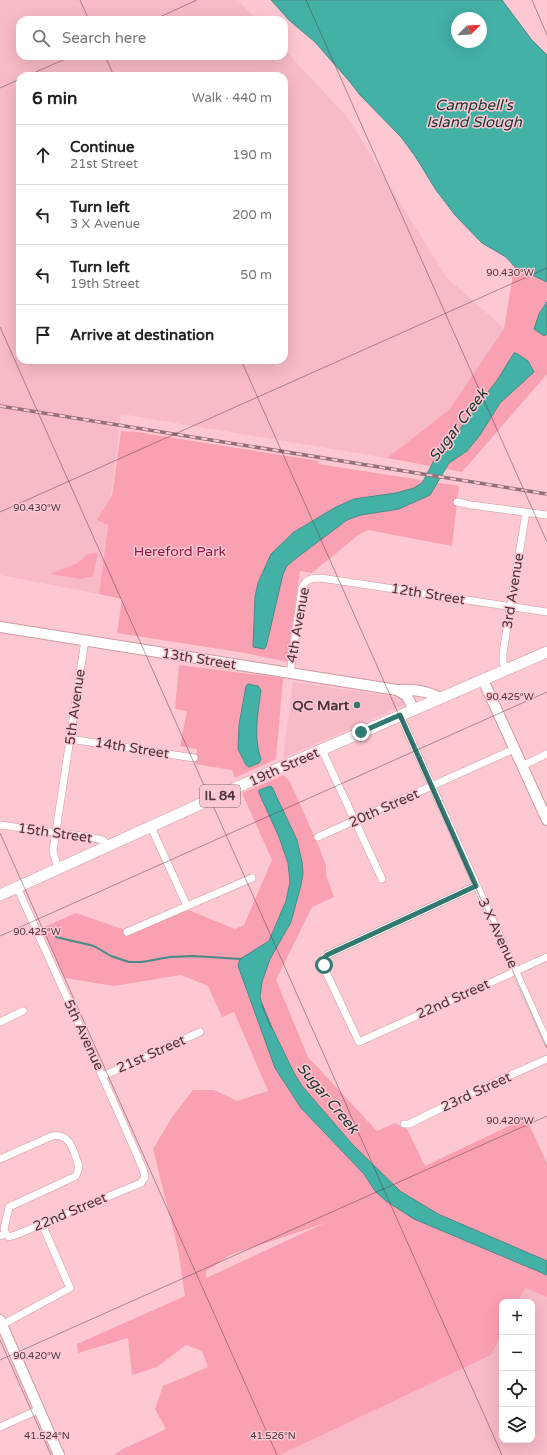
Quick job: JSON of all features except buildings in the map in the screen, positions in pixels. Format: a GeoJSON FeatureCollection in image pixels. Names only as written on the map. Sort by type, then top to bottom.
{"type":"FeatureCollection","features":[{"type":"Feature","properties":{"kind":"main road","name":"13th Street"},"geometry":{"type":"LineString","coordinates":[[0,627],[397,690],[433,694],[440,698]]}},
{"type":"Feature","properties":{"kind":"main road","name":"19th Street"},"geometry":{"type":"LineString","coordinates":[[0,895],[400,715],[547,652]]}},
{"type":"Feature","properties":{"kind":"main road"},"geometry":{"type":"LineString","coordinates":[[483,680],[547,820]]}},
{"type":"Feature","properties":{"kind":"main road"},"geometry":{"type":"LineString","coordinates":[[397,690],[407,696],[414,710]]}},
{"type":"Feature","properties":{"kind":"main road"},"geometry":{"type":"LineString","coordinates":[[1,1324],[59,1455]]}},
{"type":"Feature","properties":{"kind":"street"},"geometry":{"type":"LineString","coordinates":[[457,502],[471,506],[547,515]]}},
{"type":"Feature","properties":{"kind":"street","name":"3rd Avenue"},"geometry":{"type":"LineString","coordinates":[[506,670],[502,655],[526,512]]}},
{"type":"Feature","properties":{"kind":"street","name":"12th Street"},"geometry":{"type":"LineString","coordinates":[[310,579],[321,578],[547,612]]}},
{"type":"Feature","properties":{"kind":"street","name":"4th Avenue"},"geometry":{"type":"LineString","coordinates":[[290,673],[302,588],[305,582],[310,579]]}},
{"type":"Feature","properties":{"kind":"street","name":"5th Avenue"},"geometry":{"type":"LineString","coordinates":[[58,869],[53,851],[55,833],[85,640]]}},
{"type":"Feature","properties":{"kind":"street","name":"3 X Avenue"},"geometry":{"type":"LineString","coordinates":[[400,715],[547,1041]]}},
{"type":"Feature","properties":{"kind":"street","name":"14th Street"},"geometry":{"type":"LineString","coordinates":[[70,739],[194,758]]}},
{"type":"Feature","properties":{"kind":"street","name":"20th Street"},"geometry":{"type":"LineString","coordinates":[[318,837],[514,749]]}},
{"type":"Feature","properties":{"kind":"street"},"geometry":{"type":"LineString","coordinates":[[322,750],[382,880]]}},
{"type":"Feature","properties":{"kind":"street"},"geometry":{"type":"LineString","coordinates":[[522,766],[547,754]]}},
{"type":"Feature","properties":{"kind":"street","name":"15th Street"},"geometry":{"type":"LineString","coordinates":[[0,825],[100,839],[108,846]]}},
{"type":"Feature","properties":{"kind":"street"},"geometry":{"type":"LineString","coordinates":[[151,827],[187,906]]}},
{"type":"Feature","properties":{"kind":"street"},"geometry":{"type":"LineString","coordinates":[[127,932],[252,878]]}},
{"type":"Feature","properties":{"kind":"street","name":"22nd Street"},"geometry":{"type":"LineString","coordinates":[[476,886],[327,955],[323,959],[326,972],[359,1042],[547,957]]}},
{"type":"Feature","properties":{"kind":"street","name":"5th Avenue"},"geometry":{"type":"LineString","coordinates":[[17,887],[60,985],[103,1076],[143,1169],[145,1177],[141,1183]]}},
{"type":"Feature","properties":{"kind":"street"},"geometry":{"type":"LineString","coordinates":[[0,1022],[23,1011]]}},
{"type":"Feature","properties":{"kind":"street","name":"21st Street"},"geometry":{"type":"LineString","coordinates":[[103,1076],[200,1032]]}},
{"type":"Feature","properties":{"kind":"street","name":"23rd Street"},"geometry":{"type":"LineString","coordinates":[[404,1124],[409,1124],[482,1088],[547,1059]]}},
{"type":"Feature","properties":{"kind":"street"},"geometry":{"type":"LineString","coordinates":[[0,1159],[56,1135],[65,1136],[68,1140],[75,1154],[79,1167],[76,1176],[9,1207],[3,1235]]}},
{"type":"Feature","properties":{"kind":"street","name":"22nd Street"},"geometry":{"type":"LineString","coordinates":[[3,1235],[9,1237],[13,1236],[141,1183]]}},
{"type":"Feature","properties":{"kind":"street"},"geometry":{"type":"LineString","coordinates":[[1,1324],[70,1288],[42,1224]]}},
{"type":"Feature","properties":{"kind":"street"},"geometry":{"type":"LineString","coordinates":[[0,1427],[38,1410]]}},
{"type":"Feature","properties":{"kind":"shaded area"},"geometry":{"type":"Polygon","coordinates":[[[0,0],[238,0],[253,16],[16,16],[16,60],[288,60],[288,53],[348,118],[446,277],[505,329],[449,410],[387,458],[121,414],[99,594],[0,575],[0,0]]]}},
{"type":"Feature","properties":{"kind":"shaded area"},"geometry":{"type":"Polygon","coordinates":[[[293,682],[401,698],[404,705],[283,758],[293,682]]]}},
{"type":"Feature","properties":{"kind":"shaded area"},"geometry":{"type":"Polygon","coordinates":[[[525,1288],[547,1297],[547,1455],[280,1455],[491,1355],[499,1339],[499,1443],[535,1443],[535,1299],[520,1299],[525,1288]]]}},
{"type":"Feature","properties":{"kind":"green space"},"geometry":{"type":"Polygon","coordinates":[[[518,243],[547,263],[547,374],[462,472],[387,458],[449,410],[504,329],[518,243]]]}},
{"type":"Feature","properties":{"kind":"green space","name":"Hereford Park"},"geometry":{"type":"Polygon","coordinates":[[[121,431],[131,431],[319,461],[318,464],[459,486],[452,546],[368,530],[357,536],[312,573],[300,571],[287,662],[245,653],[117,633],[122,599],[99,594],[108,525],[97,520],[112,496],[121,431]]]}},
{"type":"Feature","properties":{"kind":"green space"},"geometry":{"type":"Polygon","coordinates":[[[98,553],[93,576],[81,579],[50,574],[78,563],[88,554],[98,553]]]}},
{"type":"Feature","properties":{"kind":"green space"},"geometry":{"type":"Polygon","coordinates":[[[179,665],[283,678],[276,759],[235,778],[232,770],[195,764],[197,749],[180,746],[187,711],[175,709],[179,665]]]}},
{"type":"Feature","properties":{"kind":"green space"},"geometry":{"type":"Polygon","coordinates":[[[284,775],[290,782],[319,847],[326,866],[326,875],[334,897],[312,907],[276,980],[308,1057],[377,1131],[395,1123],[407,1129],[425,1166],[526,1118],[547,1163],[547,1297],[525,1288],[520,1299],[499,1299],[499,1339],[491,1355],[280,1455],[114,1455],[121,1450],[166,1429],[155,1409],[163,1386],[208,1367],[202,1351],[186,1345],[157,1367],[132,1375],[128,1338],[78,1353],[77,1344],[185,1296],[178,1249],[153,1149],[172,1117],[193,1090],[214,1090],[237,1101],[268,1091],[234,1012],[222,1017],[208,986],[181,975],[114,986],[65,978],[42,928],[76,913],[131,932],[186,909],[235,929],[244,925],[272,860],[242,793],[284,775]],[[325,1223],[230,1255],[206,1271],[206,1278],[325,1223]]]}},
{"type":"Feature","properties":{"kind":"water","name":"Campbell's Island Slough"},"geometry":{"type":"Polygon","coordinates":[[[271,0],[502,0],[531,39],[547,55],[547,282],[515,267],[506,257],[482,243],[455,215],[436,190],[415,156],[401,137],[360,95],[315,42],[290,21],[288,16],[285,16],[271,0]]]}},
{"type":"Feature","properties":{"kind":"water"},"geometry":{"type":"Polygon","coordinates":[[[547,302],[547,334],[544,336],[534,329],[539,314],[547,302]]]}},
{"type":"Feature","properties":{"kind":"water","name":"Sugar Creek"},"geometry":{"type":"Polygon","coordinates":[[[514,353],[528,361],[534,372],[500,403],[480,435],[467,451],[449,463],[430,495],[399,509],[361,515],[347,520],[295,559],[287,566],[283,574],[266,647],[264,649],[253,647],[255,597],[258,583],[271,554],[294,532],[336,507],[354,499],[396,493],[414,488],[422,483],[447,436],[459,430],[498,379],[514,353]]]}},
{"type":"Feature","properties":{"kind":"water"},"geometry":{"type":"Polygon","coordinates":[[[248,684],[258,686],[261,690],[257,741],[261,759],[259,763],[249,767],[246,765],[238,749],[239,725],[246,686],[248,684]]]}},
{"type":"Feature","properties":{"kind":"water","name":"Sugar Creek"},"geometry":{"type":"Polygon","coordinates":[[[270,786],[272,787],[297,840],[303,873],[291,922],[270,959],[262,982],[260,997],[265,1013],[294,1073],[302,1086],[353,1145],[400,1191],[438,1214],[547,1261],[547,1275],[414,1219],[386,1201],[375,1191],[364,1174],[301,1108],[275,1068],[238,966],[240,959],[269,941],[286,901],[290,882],[288,863],[279,837],[259,793],[259,790],[270,786]]]}},
{"type":"Feature","properties":{"kind":"waterway"},"geometry":{"type":"LineString","coordinates":[[56,937],[94,946],[111,956],[129,962],[142,962],[170,957],[193,956],[241,959]]}},
{"type":"Feature","properties":{"kind":"waterway","name":"Sugar Creek"},"geometry":{"type":"LineString","coordinates":[[262,1005],[271,1027]]}},
{"type":"Feature","properties":{"kind":"railway"},"geometry":{"type":"LineString","coordinates":[[0,406],[547,494]]}},
{"type":"Feature","properties":{"kind":"place","name":"QC Mart"},"geometry":{"type":"Point","coordinates":[357,705]}},
{"type":"Feature","properties":{"kind":"route"},"geometry":{"type":"LineString","coordinates":[[324,965],[323,959],[327,955],[476,886],[433,786],[400,715],[361,732]]}}]}
